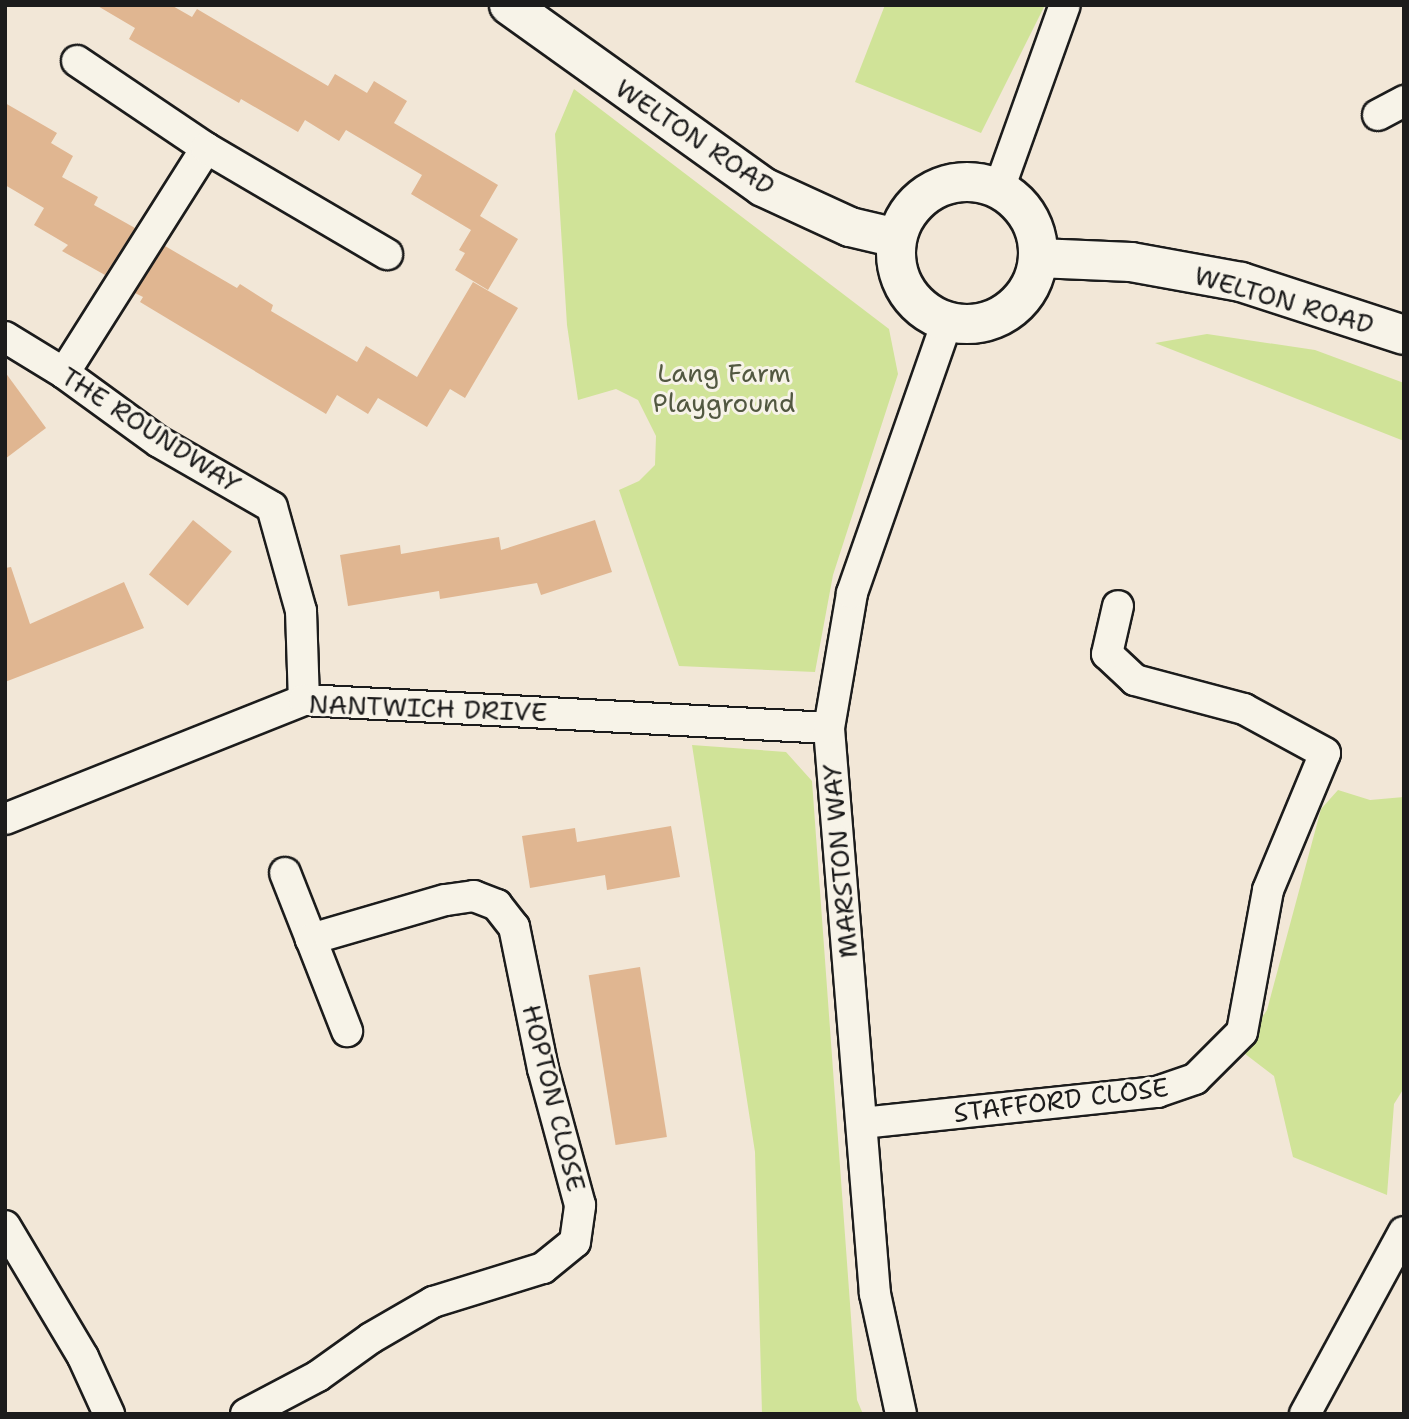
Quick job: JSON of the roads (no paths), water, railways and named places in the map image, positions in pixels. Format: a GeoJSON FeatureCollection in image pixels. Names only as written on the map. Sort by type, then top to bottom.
{"type":"FeatureCollection","features":[{"type":"Feature","properties":{"kind":"street","name":"WELTON ROAD"},"geometry":{"type":"LineString","coordinates":[[509,5],[763,187],[850,227],[897,238]]}},
{"type":"Feature","properties":{"kind":"street"},"geometry":{"type":"LineString","coordinates":[[999,189],[1065,5]]}},
{"type":"Feature","properties":{"kind":"street"},"geometry":{"type":"LineString","coordinates":[[77,61],[206,149],[387,254]]}},
{"type":"Feature","properties":{"kind":"street"},"geometry":{"type":"LineString","coordinates":[[64,373],[206,149]]}},
{"type":"Feature","properties":{"kind":"street"},"geometry":{"type":"LineString","coordinates":[[978,182],[999,189],[1029,217],[1038,258],[1032,282],[1018,304],[985,321],[947,322],[923,310],[905,289],[896,265],[897,238],[905,218],[936,189],[978,182]]}},
{"type":"Feature","properties":{"kind":"street","name":"WELTON ROAD"},"geometry":{"type":"LineString","coordinates":[[1038,258],[1131,262],[1241,282],[1404,335]]}},
{"type":"Feature","properties":{"kind":"street","name":"MARSTON WAY"},"geometry":{"type":"LineString","coordinates":[[901,1414],[875,1294],[829,729],[852,593],[947,322]]}},
{"type":"Feature","properties":{"kind":"street","name":"THE ROUNDWAY"},"geometry":{"type":"LineString","coordinates":[[5,337],[64,373],[159,442],[272,508],[301,611],[304,700]]}},
{"type":"Feature","properties":{"kind":"street","name":"STAFFORD CLOSE"},"geometry":{"type":"LineString","coordinates":[[862,1123],[1157,1092],[1195,1079],[1241,1032],[1268,890],[1325,753],[1244,709],[1135,680],[1107,654],[1118,606]]}},
{"type":"Feature","properties":{"kind":"street","name":"NANTWICH DRIVE"},"geometry":{"type":"LineString","coordinates":[[5,819],[304,700],[829,729]]}},
{"type":"Feature","properties":{"kind":"street"},"geometry":{"type":"LineString","coordinates":[[285,873],[347,1031]]}},
{"type":"Feature","properties":{"kind":"street","name":"HOPTON CLOSE"},"geometry":{"type":"LineString","coordinates":[[246,1414],[318,1376],[433,1302],[543,1268],[575,1242],[580,1205],[543,1069],[514,927],[496,905],[474,896],[445,900],[311,939]]}},
{"type":"Feature","properties":{"kind":"street"},"geometry":{"type":"LineString","coordinates":[[5,1226],[83,1357],[109,1414]]}},
{"type":"Feature","properties":{"kind":"street"},"geometry":{"type":"LineString","coordinates":[[1305,1414],[1404,1232]]}},
{"type":"Feature","properties":{"kind":"park label","name":"Lang Farm Playground"},"geometry":{"type":"Point","coordinates":[724,388]}}]}
